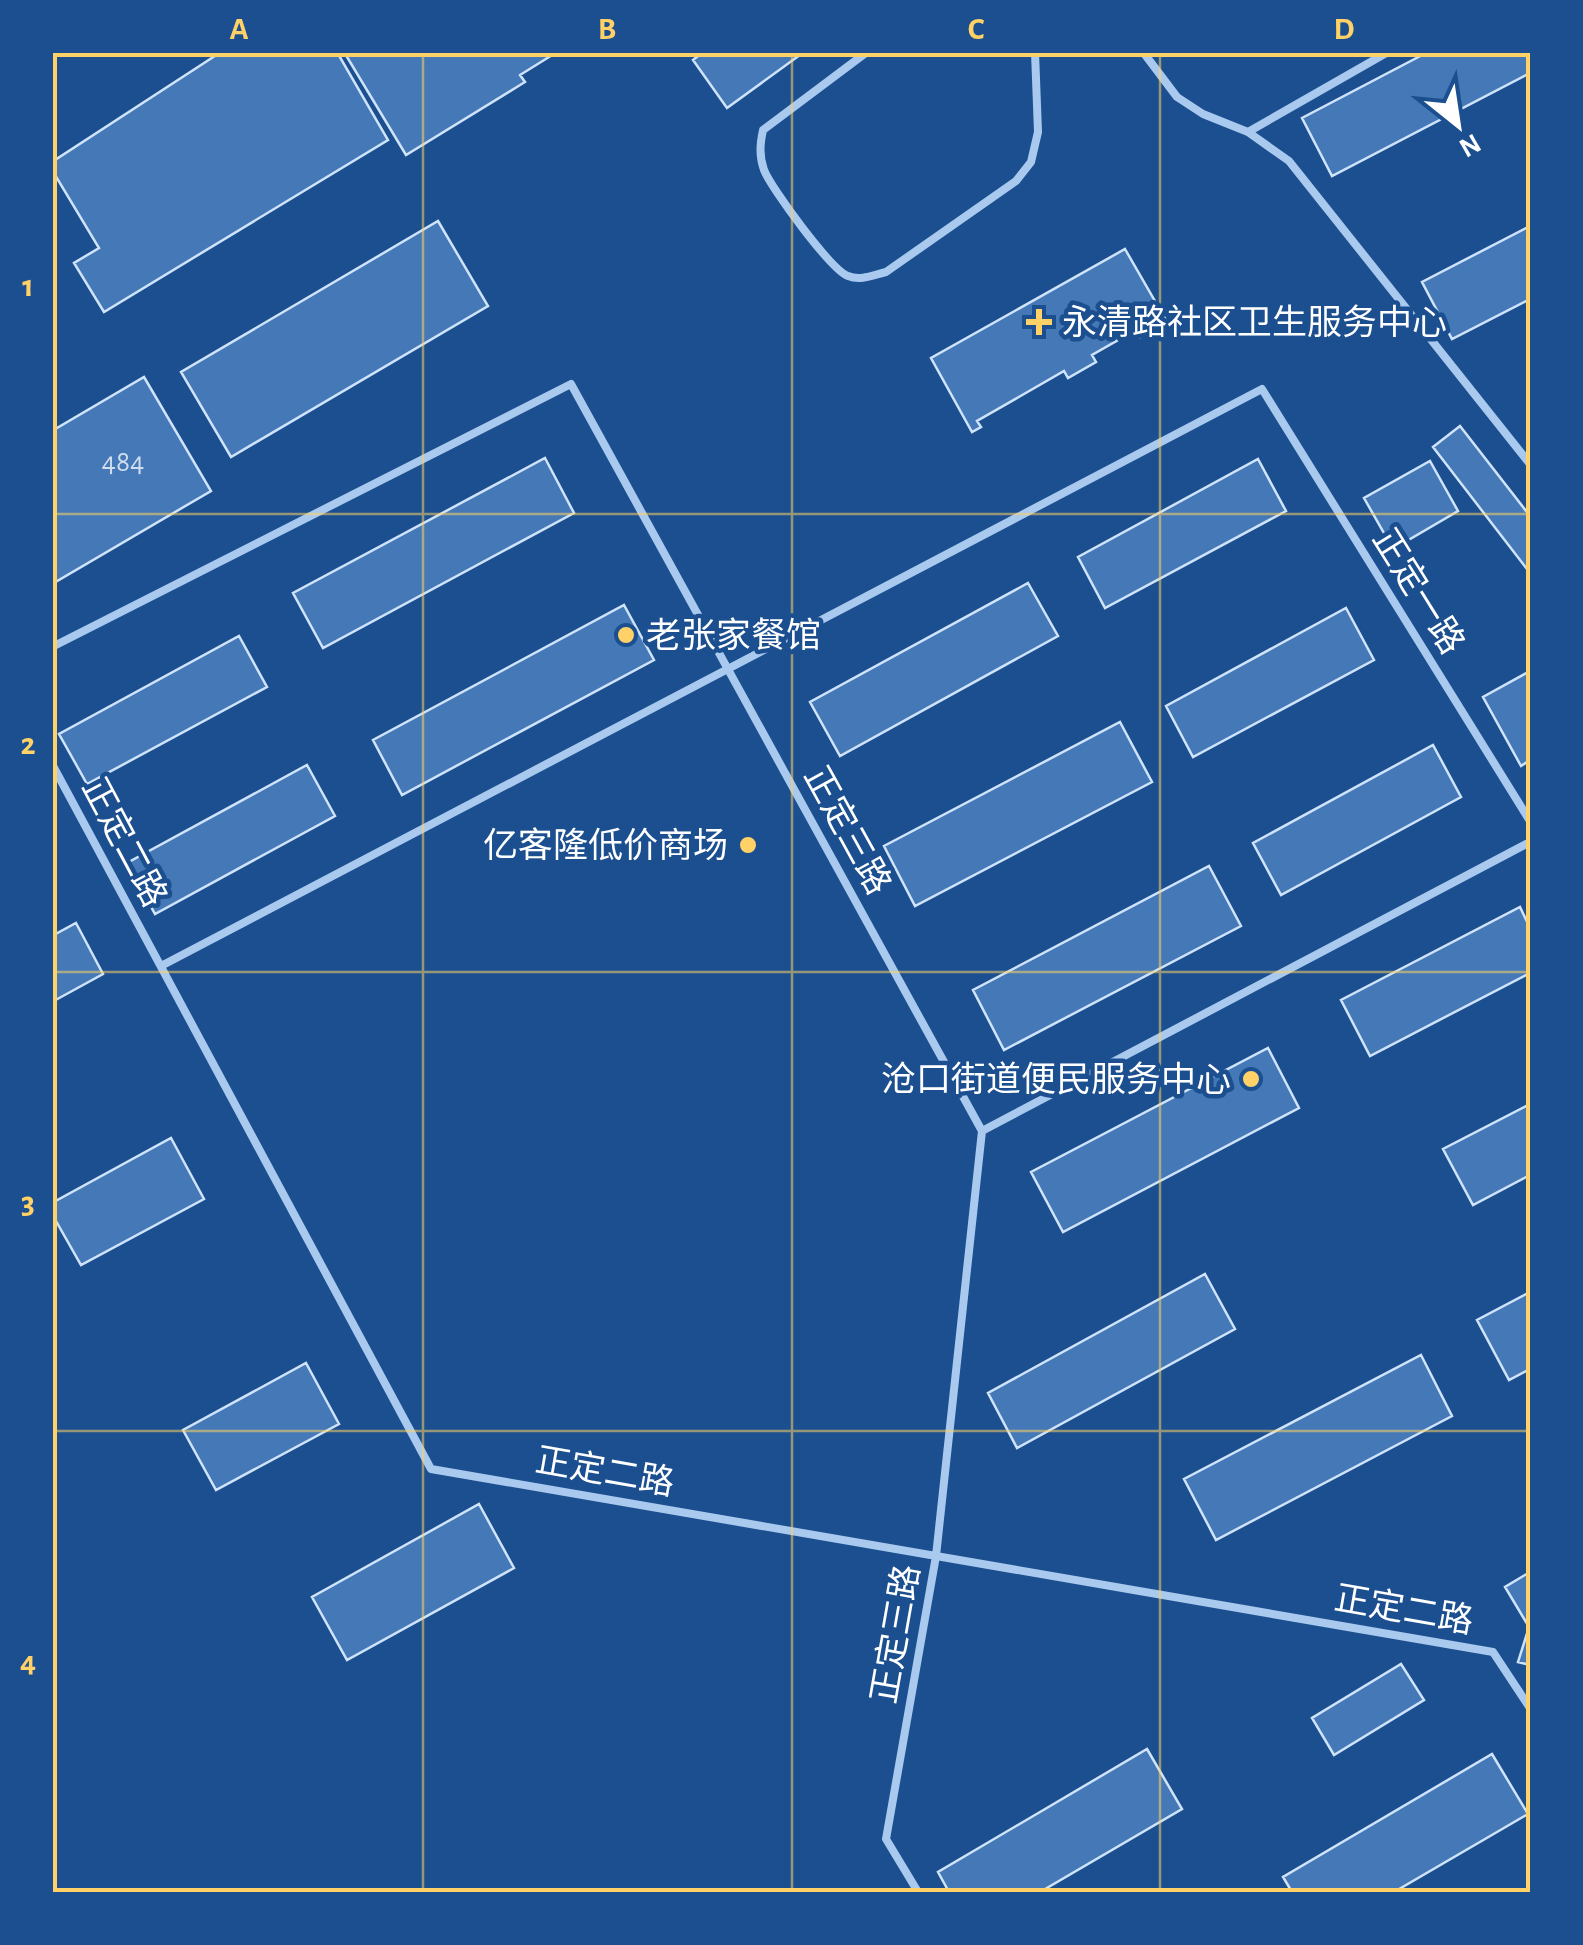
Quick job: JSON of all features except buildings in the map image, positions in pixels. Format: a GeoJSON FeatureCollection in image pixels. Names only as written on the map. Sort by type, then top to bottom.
{"type":"FeatureCollection","features":[{"type":"Feature","properties":{"kind":"lane"},"geometry":{"type":"LineString","coordinates":[[866,52],[763,130],[759,150],[765,172],[826,258],[845,275],[863,278],[886,272],[1016,181],[1031,162],[1038,132],[1035,52]]}},
{"type":"Feature","properties":{"kind":"lane"},"geometry":{"type":"LineString","coordinates":[[1144,52],[1177,97],[1204,114],[1248,132],[1290,161],[1530,464]]}},
{"type":"Feature","properties":{"kind":"lane"},"geometry":{"type":"LineString","coordinates":[[1248,132],[1388,52]]}},
{"type":"Feature","properties":{"kind":"lane","name":"正定三路"},"geometry":{"type":"LineString","coordinates":[[52,647],[570,384],[982,1131],[936,1556],[886,1839],[918,1892]]}},
{"type":"Feature","properties":{"kind":"lane","name":"正定一路"},"geometry":{"type":"LineString","coordinates":[[729,671],[1262,389],[1530,821]]}},
{"type":"Feature","properties":{"kind":"lane"},"geometry":{"type":"LineString","coordinates":[[161,966],[729,671]]}},
{"type":"Feature","properties":{"kind":"lane","name":"正定二路"},"geometry":{"type":"LineString","coordinates":[[52,764],[430,1469],[1493,1652],[1530,1708]]}},
{"type":"Feature","properties":{"kind":"lane"},"geometry":{"type":"LineString","coordinates":[[982,1131],[1530,842]]}},
{"type":"Feature","properties":{"kind":"place","name":"永清路社区卫生服务中心"},"geometry":{"type":"Point","coordinates":[1039,322]}},
{"type":"Feature","properties":{"kind":"place","name":"老张家餐馆"},"geometry":{"type":"Point","coordinates":[626,635]}},
{"type":"Feature","properties":{"kind":"place","name":"亿客隆低价商场"},"geometry":{"type":"Point","coordinates":[748,845]}},
{"type":"Feature","properties":{"kind":"place","name":"沧口街道便民服务中心"},"geometry":{"type":"Point","coordinates":[1251,1079]}}]}
